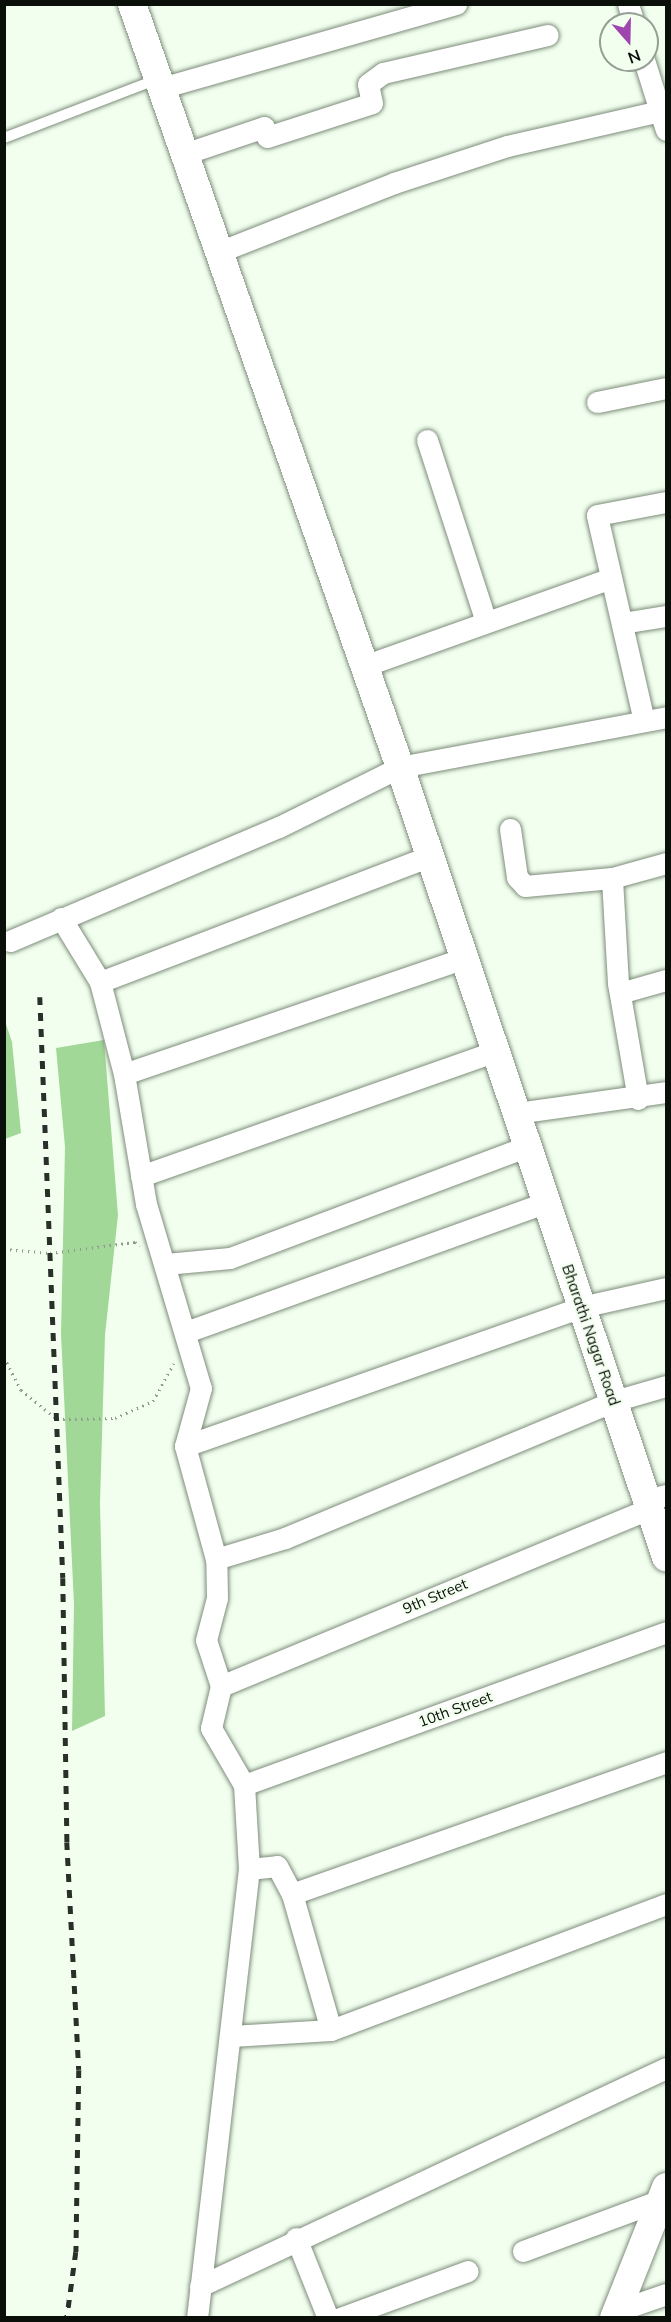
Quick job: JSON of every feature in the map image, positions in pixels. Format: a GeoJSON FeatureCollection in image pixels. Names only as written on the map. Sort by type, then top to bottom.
{"type":"FeatureCollection","features":[{"type":"Feature","properties":{"kind":"main road","name":"Bharathi Nagar Road"},"geometry":{"type":"LineString","coordinates":[[132,4],[400,766],[581,1307],[614,1401],[654,1501],[666,1557]]}},
{"type":"Feature","properties":{"kind":"main road"},"geometry":{"type":"LineString","coordinates":[[615,2314],[665,2195]]}},
{"type":"Feature","properties":{"kind":"street"},"geometry":{"type":"LineString","coordinates":[[160,84],[456,4]]}},
{"type":"Feature","properties":{"kind":"street"},"geometry":{"type":"LineString","coordinates":[[184,153],[264,127],[267,138],[372,103],[368,84],[383,73],[548,35]]}},
{"type":"Feature","properties":{"kind":"street"},"geometry":{"type":"LineString","coordinates":[[219,252],[394,183],[507,146],[663,121],[658,80]]}},
{"type":"Feature","properties":{"kind":"street"},"geometry":{"type":"LineString","coordinates":[[597,402],[666,388]]}},
{"type":"Feature","properties":{"kind":"street"},"geometry":{"type":"LineString","coordinates":[[427,440],[486,622]]}},
{"type":"Feature","properties":{"kind":"street"},"geometry":{"type":"LineString","coordinates":[[644,721],[597,515],[666,502]]}},
{"type":"Feature","properties":{"kind":"street"},"geometry":{"type":"LineString","coordinates":[[364,666],[611,578]]}},
{"type":"Feature","properties":{"kind":"street"},"geometry":{"type":"LineString","coordinates":[[622,622],[666,615]]}},
{"type":"Feature","properties":{"kind":"street"},"geometry":{"type":"LineString","coordinates":[[9,941],[279,827],[400,766],[666,717]]}},
{"type":"Feature","properties":{"kind":"street"},"geometry":{"type":"LineString","coordinates":[[510,829],[517,876],[525,886],[612,878],[666,863]]}},
{"type":"Feature","properties":{"kind":"street"},"geometry":{"type":"LineString","coordinates":[[100,982],[430,856]]}},
{"type":"Feature","properties":{"kind":"street"},"geometry":{"type":"LineString","coordinates":[[612,878],[620,993],[638,1099]]}},
{"type":"Feature","properties":{"kind":"street"},"geometry":{"type":"LineString","coordinates":[[61,918],[100,982],[124,1074],[141,1176],[201,1388],[185,1446],[216,1559],[216,1598],[206,1640],[221,1686],[211,1728],[244,1785],[249,1869],[197,2318]]}},
{"type":"Feature","properties":{"kind":"street"},"geometry":{"type":"LineString","coordinates":[[124,1074],[464,958]]}},
{"type":"Feature","properties":{"kind":"street"},"geometry":{"type":"LineString","coordinates":[[620,993],[666,980]]}},
{"type":"Feature","properties":{"kind":"street"},"geometry":{"type":"LineString","coordinates":[[141,1176],[496,1051]]}},
{"type":"Feature","properties":{"kind":"street"},"geometry":{"type":"LineString","coordinates":[[517,1113],[638,1099],[666,1092]]}},
{"type":"Feature","properties":{"kind":"street"},"geometry":{"type":"LineString","coordinates":[[166,1264],[230,1258],[528,1146]]}},
{"type":"Feature","properties":{"kind":"street"},"geometry":{"type":"LineString","coordinates":[[186,1332],[547,1202]]}},
{"type":"Feature","properties":{"kind":"street"},"geometry":{"type":"LineString","coordinates":[[185,1446],[581,1307],[666,1288]]}},
{"type":"Feature","properties":{"kind":"street"},"geometry":{"type":"LineString","coordinates":[[216,1559],[285,1538],[614,1401],[666,1386]]}},
{"type":"Feature","properties":{"kind":"street","name":"9th Street"},"geometry":{"type":"LineString","coordinates":[[221,1686],[654,1501]]}},
{"type":"Feature","properties":{"kind":"street","name":"10th Street"},"geometry":{"type":"LineString","coordinates":[[244,1785],[666,1632]]}},
{"type":"Feature","properties":{"kind":"street"},"geometry":{"type":"LineString","coordinates":[[292,1894],[666,1762]]}},
{"type":"Feature","properties":{"kind":"street"},"geometry":{"type":"LineString","coordinates":[[249,1869],[277,1866],[292,1894],[331,2030]]}},
{"type":"Feature","properties":{"kind":"street"},"geometry":{"type":"LineString","coordinates":[[231,2036],[331,2030],[666,1904]]}},
{"type":"Feature","properties":{"kind":"street"},"geometry":{"type":"LineString","coordinates":[[200,2286],[296,2238],[666,2068]]}},
{"type":"Feature","properties":{"kind":"street"},"geometry":{"type":"LineString","coordinates":[[523,2251],[665,2195]]}},
{"type":"Feature","properties":{"kind":"street"},"geometry":{"type":"LineString","coordinates":[[296,2238],[328,2318]]}},
{"type":"Feature","properties":{"kind":"street"},"geometry":{"type":"LineString","coordinates":[[340,2318],[468,2271]]}},
{"type":"Feature","properties":{"kind":"street"},"geometry":{"type":"LineString","coordinates":[[615,2314],[666,2294]]}},
{"type":"Feature","properties":{"kind":"lane"},"geometry":{"type":"LineString","coordinates":[[4,138],[160,84]]}},
{"type":"Feature","properties":{"kind":"path"},"geometry":{"type":"LineString","coordinates":[[4,1249],[50,1253],[135,1242],[166,1264]]}},
{"type":"Feature","properties":{"kind":"path"},"geometry":{"type":"LineString","coordinates":[[4,1357],[21,1390],[57,1419],[115,1418],[153,1401],[186,1332]]}},
{"type":"Feature","properties":{"kind":"shaded area"},"geometry":{"type":"Polygon","coordinates":[[[4,1018],[12,1042],[21,1133],[5,1139],[4,1018]]]}},
{"type":"Feature","properties":{"kind":"shaded area"},"geometry":{"type":"Polygon","coordinates":[[[104,1040],[118,1215],[105,1335],[100,1503],[105,1716],[72,1731],[74,1604],[61,1334],[65,1147],[56,1048],[104,1040]]]}},
{"type":"Feature","properties":{"kind":"railway"},"geometry":{"type":"LineString","coordinates":[[40,997],[63,1578],[67,1842],[79,2070],[76,2252],[67,2318]]}}]}
